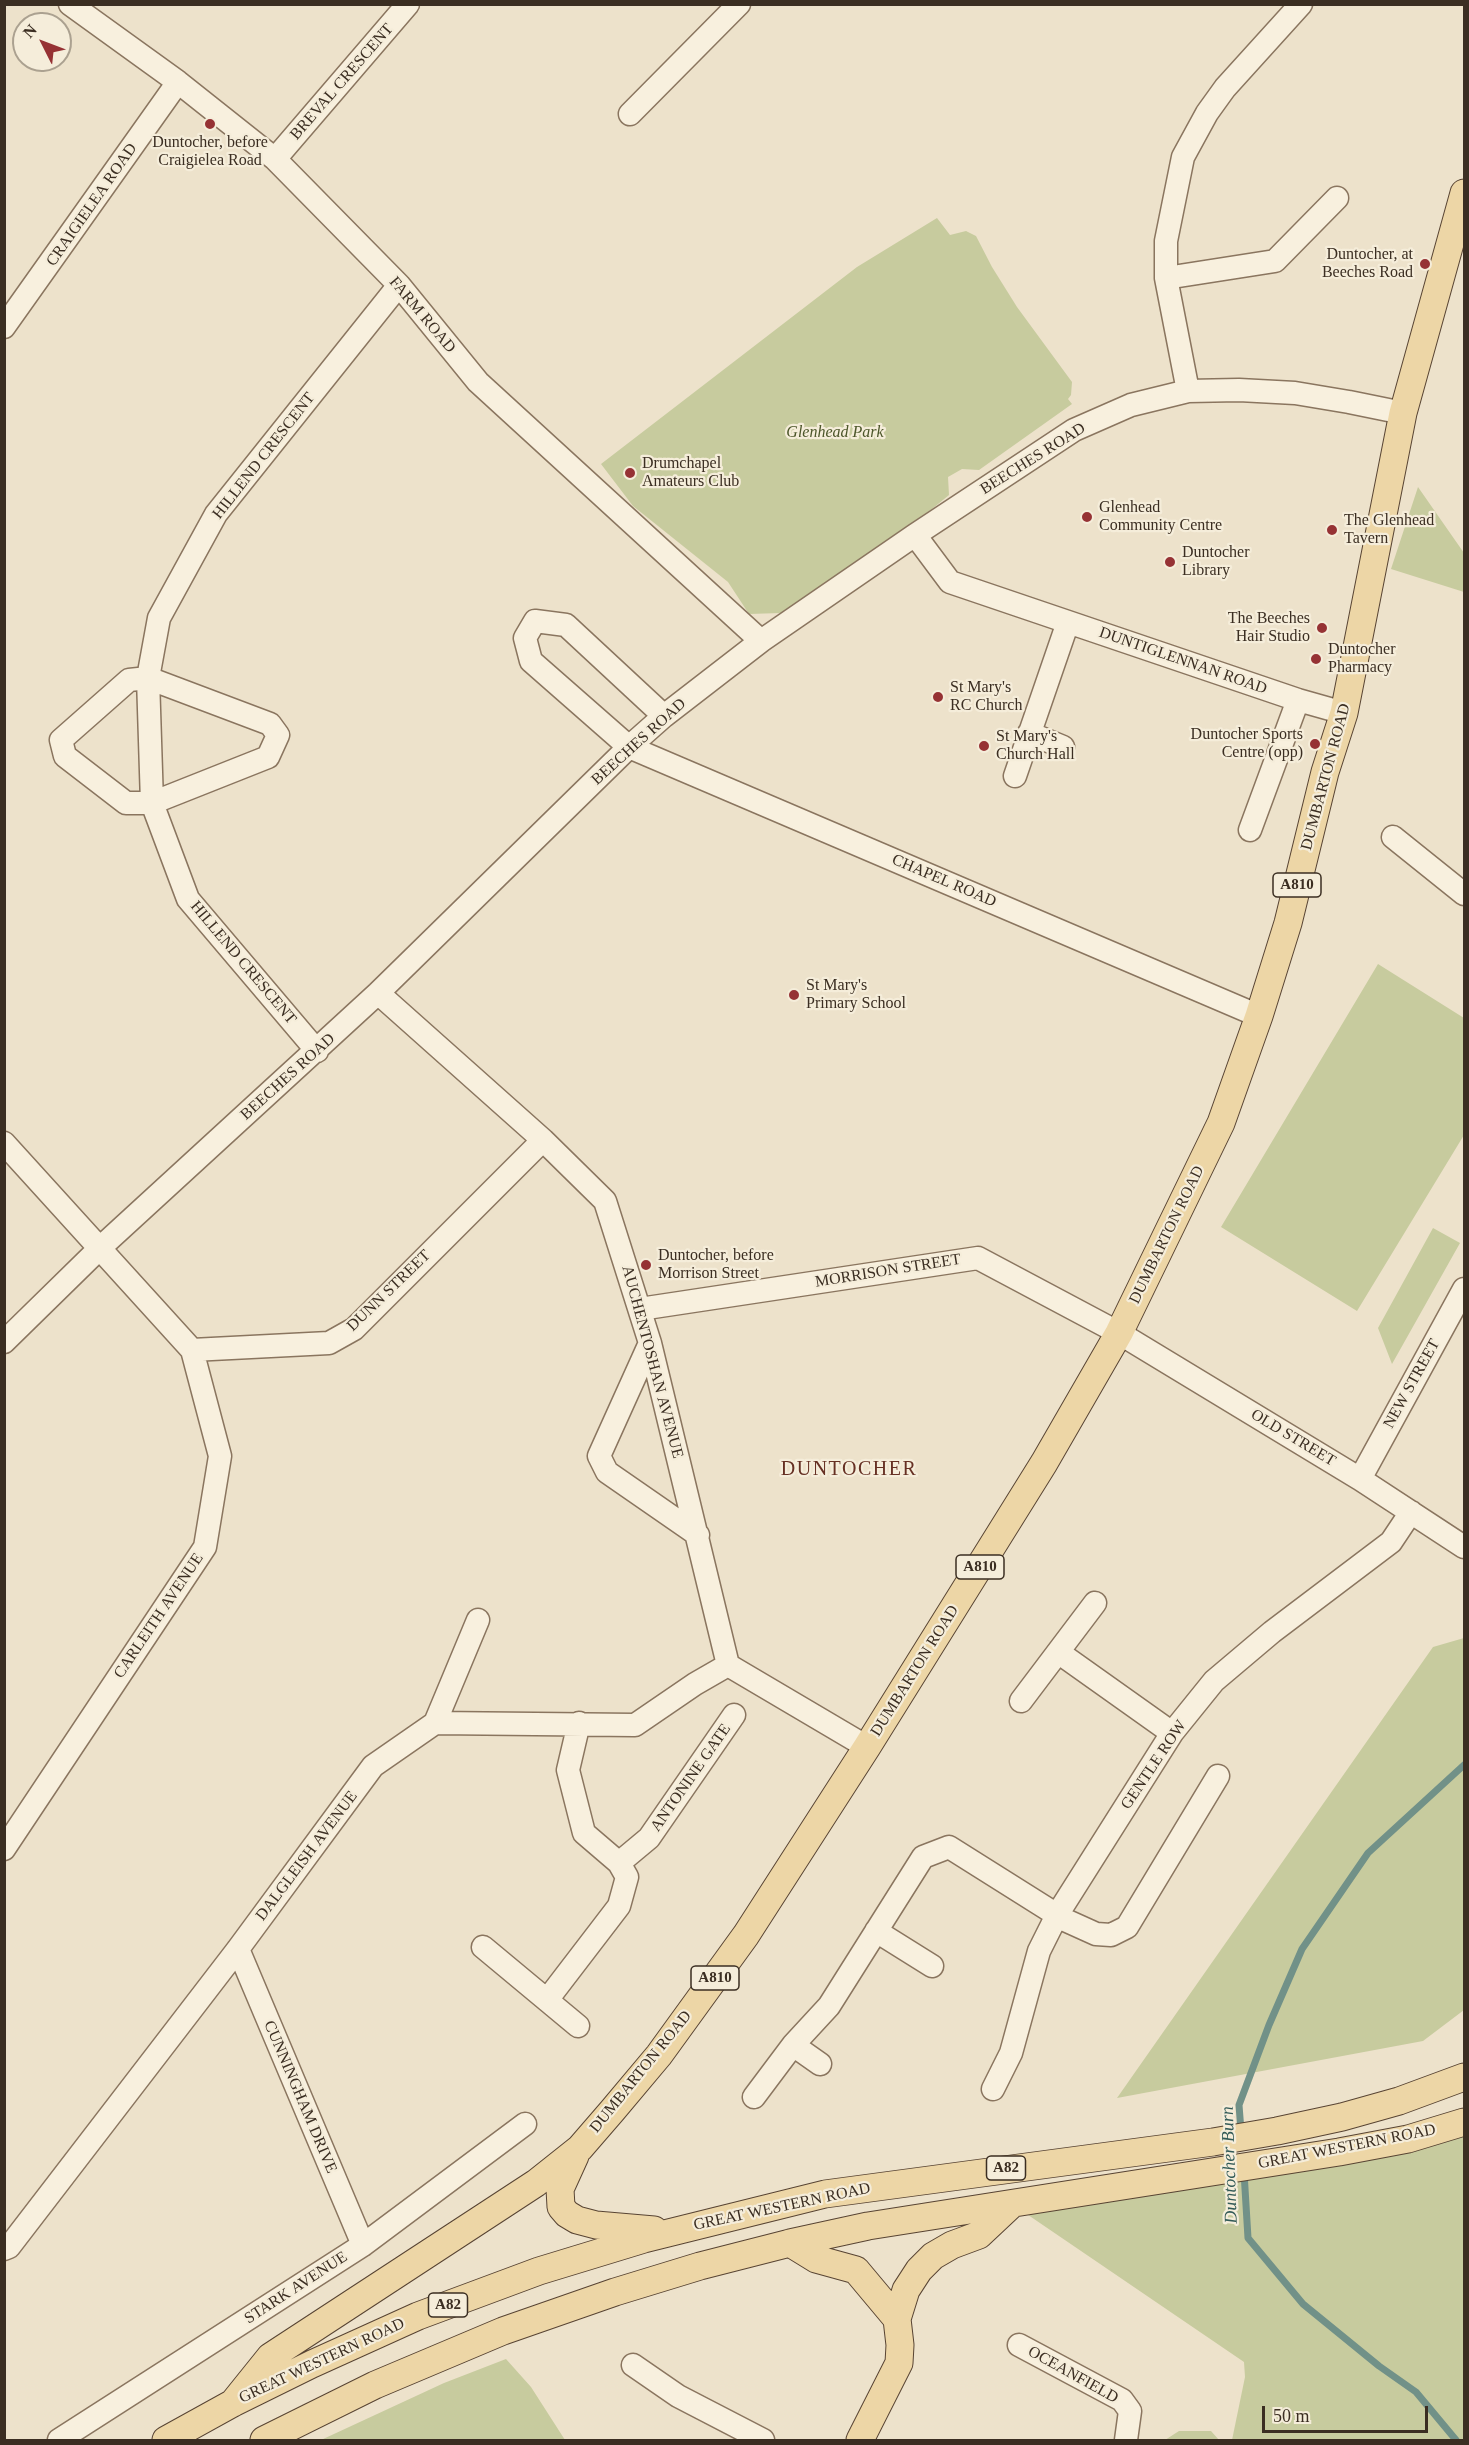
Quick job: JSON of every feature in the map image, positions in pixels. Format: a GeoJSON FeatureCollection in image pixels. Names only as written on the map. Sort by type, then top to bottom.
{"type":"FeatureCollection","features":[{"type":"Feature","properties":{"kind":"main road","name":"DUMBARTON ROAD"},"geometry":{"type":"LineString","coordinates":[[580,2148],[659,2055],[746,1935],[867,1747],[1044,1463],[1119,1333],[1221,1123],[1259,1016],[1288,923],[1325,772],[1344,713],[1403,413],[1464,193]]}},
{"type":"Feature","properties":{"kind":"main road","name":"GREAT WESTERN ROAD"},"geometry":{"type":"LineString","coordinates":[[166,2440],[233,2403],[418,2316],[539,2271],[673,2231],[825,2194],[1277,2131],[1342,2117],[1398,2101],[1464,2077]]}},
{"type":"Feature","properties":{"kind":"main road","name":"GREAT WESTERN ROAD"},"geometry":{"type":"LineString","coordinates":[[264,2440],[375,2385],[502,2331],[626,2289],[790,2242],[880,2224],[1285,2162],[1408,2139],[1464,2122]]}},
{"type":"Feature","properties":{"kind":"main road"},"geometry":{"type":"LineString","coordinates":[[580,2148],[560,2189],[561,2208],[567,2214],[577,2220],[596,2225],[673,2231]]}},
{"type":"Feature","properties":{"kind":"main road"},"geometry":{"type":"LineString","coordinates":[[233,2403],[270,2357],[536,2183],[580,2148]]}},
{"type":"Feature","properties":{"kind":"main road"},"geometry":{"type":"LineString","coordinates":[[860,2440],[898,2363],[900,2345],[897,2319],[906,2290],[919,2270],[933,2256],[952,2245],[979,2235],[1012,2204]]}},
{"type":"Feature","properties":{"kind":"main road"},"geometry":{"type":"LineString","coordinates":[[790,2242],[816,2259],[856,2270],[897,2319]]}},
{"type":"Feature","properties":{"kind":"street","name":"FARM ROAD"},"geometry":{"type":"LineString","coordinates":[[70,4],[178,82],[275,159],[399,285],[478,382],[761,641]]}},
{"type":"Feature","properties":{"kind":"street","name":"BREVAL CRESCENT"},"geometry":{"type":"LineString","coordinates":[[275,159],[408,4]]}},
{"type":"Feature","properties":{"kind":"street"},"geometry":{"type":"LineString","coordinates":[[630,114],[739,4]]}},
{"type":"Feature","properties":{"kind":"street"},"geometry":{"type":"LineString","coordinates":[[1188,391],[1166,278],[1166,241],[1183,157],[1207,113],[1225,88],[1301,4]]}},
{"type":"Feature","properties":{"kind":"street","name":"CRAIGIELEA ROAD"},"geometry":{"type":"LineString","coordinates":[[4,327],[178,82]]}},
{"type":"Feature","properties":{"kind":"street"},"geometry":{"type":"LineString","coordinates":[[1166,278],[1275,261],[1337,198]]}},
{"type":"Feature","properties":{"kind":"street","name":"HILLEND CRESCENT"},"geometry":{"type":"LineString","coordinates":[[317,1051],[188,899],[152,803],[148,678],[159,618],[216,514],[399,285]]}},
{"type":"Feature","properties":{"kind":"street","name":"BEECHES ROAD"},"geometry":{"type":"LineString","coordinates":[[4,1342],[101,1247],[317,1051],[628,747],[664,716],[761,641],[1074,430],[1131,405],[1188,391],[1239,390],[1294,393],[1403,413]]}},
{"type":"Feature","properties":{"kind":"street","name":"DUNTIGLENNAN ROAD"},"geometry":{"type":"LineString","coordinates":[[915,536],[950,582],[1298,700],[1344,713]]}},
{"type":"Feature","properties":{"kind":"street","name":"CHAPEL ROAD"},"geometry":{"type":"LineString","coordinates":[[664,716],[566,625],[535,621],[525,638],[531,661],[628,747],[1259,1016]]}},
{"type":"Feature","properties":{"kind":"street"},"geometry":{"type":"LineString","coordinates":[[1015,776],[1068,622]]}},
{"type":"Feature","properties":{"kind":"street"},"geometry":{"type":"LineString","coordinates":[[148,678],[270,724],[278,735],[268,758],[152,803],[126,803],[65,756],[61,740],[129,680],[148,678]]}},
{"type":"Feature","properties":{"kind":"street"},"geometry":{"type":"LineString","coordinates":[[1250,830],[1298,700]]}},
{"type":"Feature","properties":{"kind":"street"},"geometry":{"type":"LineString","coordinates":[[1029,733],[1064,747]]}},
{"type":"Feature","properties":{"kind":"street"},"geometry":{"type":"LineString","coordinates":[[1393,837],[1464,894]]}},
{"type":"Feature","properties":{"kind":"street","name":"AUCHENTOSHAN AVENUE"},"geometry":{"type":"LineString","coordinates":[[378,993],[543,1140],[605,1201],[650,1343],[728,1665]]}},
{"type":"Feature","properties":{"kind":"street","name":"DUNN STREET"},"geometry":{"type":"LineString","coordinates":[[192,1350],[329,1343],[354,1329],[543,1140]]}},
{"type":"Feature","properties":{"kind":"street","name":"CARLEITH AVENUE"},"geometry":{"type":"LineString","coordinates":[[4,1143],[101,1247],[192,1350],[220,1456],[205,1547],[4,1849]]}},
{"type":"Feature","properties":{"kind":"street","name":"MORRISON STREET"},"geometry":{"type":"LineString","coordinates":[[640,1309],[978,1258],[1119,1333]]}},
{"type":"Feature","properties":{"kind":"street","name":"NEW STREET"},"geometry":{"type":"LineString","coordinates":[[1360,1479],[1464,1289]]}},
{"type":"Feature","properties":{"kind":"street","name":"OLD STREET"},"geometry":{"type":"LineString","coordinates":[[1119,1333],[1360,1479],[1464,1547]]}},
{"type":"Feature","properties":{"kind":"street"},"geometry":{"type":"LineString","coordinates":[[650,1343],[598,1456],[607,1472],[698,1535]]}},
{"type":"Feature","properties":{"kind":"street","name":"GENTLE ROW"},"geometry":{"type":"LineString","coordinates":[[993,2089],[1011,2053],[1039,1951],[1057,1915],[1172,1733],[1214,1681],[1272,1632],[1391,1542],[1411,1512]]}},
{"type":"Feature","properties":{"kind":"street"},"geometry":{"type":"LineString","coordinates":[[1021,1701],[1095,1603]]}},
{"type":"Feature","properties":{"kind":"street"},"geometry":{"type":"LineString","coordinates":[[478,1620],[435,1723],[635,1725],[695,1684],[728,1665],[867,1747]]}},
{"type":"Feature","properties":{"kind":"street"},"geometry":{"type":"LineString","coordinates":[[1058,1652],[1172,1733]]}},
{"type":"Feature","properties":{"kind":"street","name":"ANTONINE GATE"},"geometry":{"type":"LineString","coordinates":[[619,1863],[649,1838],[734,1715]]}},
{"type":"Feature","properties":{"kind":"street","name":"DALGLEISH AVENUE"},"geometry":{"type":"LineString","coordinates":[[4,2249],[9,2247],[238,1949],[373,1767],[435,1723]]}},
{"type":"Feature","properties":{"kind":"street"},"geometry":{"type":"LineString","coordinates":[[547,2000],[619,1906],[627,1877],[619,1863],[584,1833],[568,1770],[579,1723]]}},
{"type":"Feature","properties":{"kind":"street"},"geometry":{"type":"LineString","coordinates":[[754,2097],[793,2045],[829,2006],[923,1857],[949,1846],[1057,1915],[1096,1934],[1111,1935],[1127,1927],[1218,1776]]}},
{"type":"Feature","properties":{"kind":"street"},"geometry":{"type":"LineString","coordinates":[[876,1931],[932,1966]]}},
{"type":"Feature","properties":{"kind":"street"},"geometry":{"type":"LineString","coordinates":[[483,1947],[578,2026]]}},
{"type":"Feature","properties":{"kind":"street","name":"CUNNINGHAM DRIVE"},"geometry":{"type":"LineString","coordinates":[[238,1949],[363,2245]]}},
{"type":"Feature","properties":{"kind":"street"},"geometry":{"type":"LineString","coordinates":[[793,2045],[820,2064]]}},
{"type":"Feature","properties":{"kind":"street","name":"STARK AVENUE"},"geometry":{"type":"LineString","coordinates":[[59,2440],[363,2245],[525,2124]]}},
{"type":"Feature","properties":{"kind":"street","name":"OCEANFIELD"},"geometry":{"type":"LineString","coordinates":[[1019,2345],[1122,2400],[1130,2411],[1126,2440]]}},
{"type":"Feature","properties":{"kind":"street"},"geometry":{"type":"LineString","coordinates":[[633,2365],[678,2397],[763,2440]]}},
{"type":"Feature","properties":{"kind":"green space","name":"Glenhead Park"},"geometry":{"type":"Polygon","coordinates":[[[937,218],[950,235],[966,231],[976,236],[1017,307],[1072,382],[1071,395],[1068,399],[1072,404],[979,470],[962,469],[948,477],[949,495],[932,509],[781,613],[749,614],[728,582],[633,506],[601,464],[857,267],[937,218]]]}},
{"type":"Feature","properties":{"kind":"green space"},"geometry":{"type":"Polygon","coordinates":[[[1418,487],[1464,553],[1464,592],[1391,569],[1418,487]]]}},
{"type":"Feature","properties":{"kind":"green space"},"geometry":{"type":"Polygon","coordinates":[[[1378,964],[1464,1018],[1464,1135],[1357,1311],[1221,1227],[1378,964]]]}},
{"type":"Feature","properties":{"kind":"green space"},"geometry":{"type":"Polygon","coordinates":[[[1433,1228],[1460,1243],[1392,1364],[1378,1328],[1433,1228]]]}},
{"type":"Feature","properties":{"kind":"green space"},"geometry":{"type":"Polygon","coordinates":[[[1464,1638],[1464,2010],[1423,2041],[1117,2098],[1433,1647],[1464,1638]]]}},
{"type":"Feature","properties":{"kind":"green space"},"geometry":{"type":"Polygon","coordinates":[[[1464,2122],[1464,2440],[1232,2440],[1245,2377],[1244,2362],[1012,2204],[1464,2122]]]}},
{"type":"Feature","properties":{"kind":"green space"},"geometry":{"type":"Polygon","coordinates":[[[506,2359],[531,2387],[565,2440],[321,2440],[444,2383],[506,2359]]]}},
{"type":"Feature","properties":{"kind":"green space"},"geometry":{"type":"Polygon","coordinates":[[[1179,2431],[1211,2431],[1219,2440],[1165,2440],[1179,2431]]]}},
{"type":"Feature","properties":{"kind":"waterway","name":"Duntocher Burn"},"geometry":{"type":"LineString","coordinates":[[1241,2131],[1239,2105],[1269,2025],[1302,1949],[1368,1853],[1464,1765]]}},
{"type":"Feature","properties":{"kind":"waterway","name":"Duntocher Burn"},"geometry":{"type":"LineString","coordinates":[[1244,2172],[1248,2238],[1303,2304],[1379,2366],[1416,2392],[1456,2440]]}},
{"type":"Feature","properties":{"kind":"place","name":"Duntocher, before Craigielea Road"},"geometry":{"type":"Point","coordinates":[210,124]}},
{"type":"Feature","properties":{"kind":"place","name":"Duntocher, at Beeches Road"},"geometry":{"type":"Point","coordinates":[1425,264]}},
{"type":"Feature","properties":{"kind":"place","name":"Drumchapel Amateurs Club"},"geometry":{"type":"Point","coordinates":[630,473]}},
{"type":"Feature","properties":{"kind":"place","name":"Glenhead Community Centre"},"geometry":{"type":"Point","coordinates":[1087,517]}},
{"type":"Feature","properties":{"kind":"place","name":"The Glenhead Tavern"},"geometry":{"type":"Point","coordinates":[1332,530]}},
{"type":"Feature","properties":{"kind":"place","name":"Duntocher Library"},"geometry":{"type":"Point","coordinates":[1170,562]}},
{"type":"Feature","properties":{"kind":"place","name":"The Beeches Hair Studio"},"geometry":{"type":"Point","coordinates":[1322,628]}},
{"type":"Feature","properties":{"kind":"place","name":"Duntocher Pharmacy"},"geometry":{"type":"Point","coordinates":[1316,659]}},
{"type":"Feature","properties":{"kind":"place","name":"St Mary's RC Church"},"geometry":{"type":"Point","coordinates":[938,697]}},
{"type":"Feature","properties":{"kind":"place","name":"Duntocher Sports Centre (opp)"},"geometry":{"type":"Point","coordinates":[1315,744]}},
{"type":"Feature","properties":{"kind":"place","name":"St Mary's Church Hall"},"geometry":{"type":"Point","coordinates":[984,746]}},
{"type":"Feature","properties":{"kind":"place","name":"St Mary's Primary School"},"geometry":{"type":"Point","coordinates":[794,995]}},
{"type":"Feature","properties":{"kind":"place","name":"Duntocher, before Morrison Street"},"geometry":{"type":"Point","coordinates":[646,1265]}},
{"type":"Feature","properties":{"kind":"district","name":"DUNTOCHER"},"geometry":{"type":"Point","coordinates":[849,1470]}}]}
